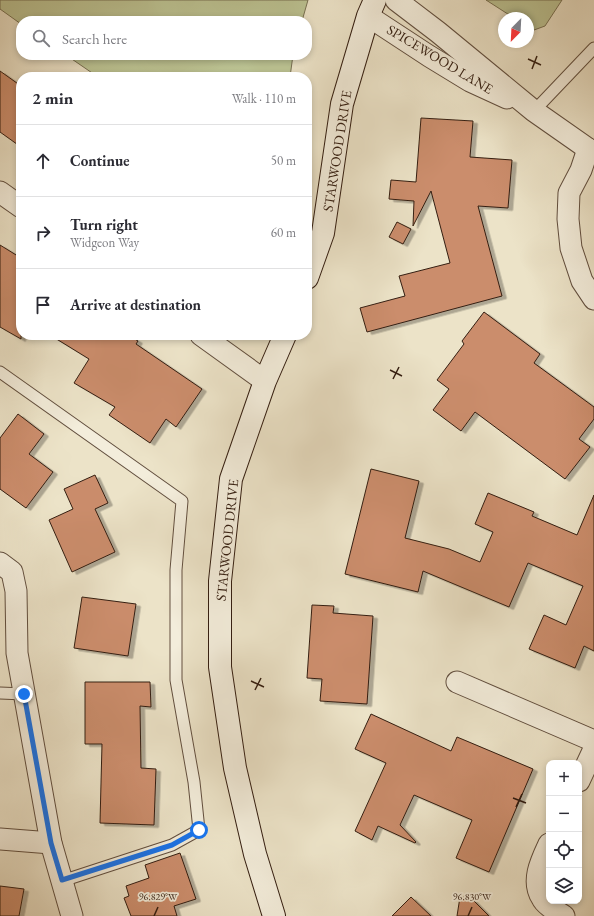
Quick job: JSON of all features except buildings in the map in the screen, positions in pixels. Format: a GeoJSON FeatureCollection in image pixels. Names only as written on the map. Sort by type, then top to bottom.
{"type":"FeatureCollection","features":[{"type":"Feature","properties":{"kind":"street","name":"SPICEWOOD LANE"},"geometry":{"type":"LineString","coordinates":[[396,0],[438,32],[534,111],[591,151],[569,193],[568,218],[571,248],[582,281],[594,299]]}},
{"type":"Feature","properties":{"kind":"street","name":"SPICEWOOD LANE"},"geometry":{"type":"LineString","coordinates":[[371,8],[429,56],[470,81],[534,111]]}},
{"type":"Feature","properties":{"kind":"street","name":"STARWOOD DRIVE"},"geometry":{"type":"LineString","coordinates":[[312,265],[324,234],[342,104],[371,8]]}},
{"type":"Feature","properties":{"kind":"street"},"geometry":{"type":"LineString","coordinates":[[0,192],[16,203]]}},
{"type":"Feature","properties":{"kind":"street"},"geometry":{"type":"LineString","coordinates":[[208,340],[265,381]]}},
{"type":"Feature","properties":{"kind":"street","name":"STARWOOD DRIVE"},"geometry":{"type":"LineString","coordinates":[[274,916],[256,854],[234,768],[220,667],[220,581],[231,479],[265,381],[283,340]]}},
{"type":"Feature","properties":{"kind":"street"},"geometry":{"type":"LineString","coordinates":[[0,563],[12,572],[16,591],[17,653],[24,694],[51,843],[72,916]]}},
{"type":"Feature","properties":{"kind":"street"},"geometry":{"type":"LineString","coordinates":[[456,682],[594,741]]}},
{"type":"Feature","properties":{"kind":"street"},"geometry":{"type":"LineString","coordinates":[[582,775],[594,749]]}},
{"type":"Feature","properties":{"kind":"street"},"geometry":{"type":"LineString","coordinates":[[0,839],[51,843]]}},
{"type":"Feature","properties":{"kind":"street"},"geometry":{"type":"LineString","coordinates":[[546,851],[540,864],[536,884],[542,899],[564,916]]}},
{"type":"Feature","properties":{"kind":"lane"},"geometry":{"type":"LineString","coordinates":[[534,111],[594,48]]}},
{"type":"Feature","properties":{"kind":"lane"},"geometry":{"type":"LineString","coordinates":[[0,372],[182,501],[176,570],[176,680],[194,782],[199,830],[172,845],[62,880]]}},
{"type":"Feature","properties":{"kind":"lane"},"geometry":{"type":"LineString","coordinates":[[0,693],[24,694]]}},
{"type":"Feature","properties":{"kind":"green space"},"geometry":{"type":"Polygon","coordinates":[[[0,0],[308,0],[303,16],[16,16],[16,20],[0,9],[0,0]]]}},
{"type":"Feature","properties":{"kind":"green space"},"geometry":{"type":"Polygon","coordinates":[[[486,0],[562,0],[545,26],[534,30],[534,12],[505,12],[486,0]]]}},
{"type":"Feature","properties":{"kind":"green space"},"geometry":{"type":"Polygon","coordinates":[[[73,60],[292,60],[291,72],[91,72],[73,60]]]}},
{"type":"Feature","properties":{"kind":"route"},"geometry":{"type":"LineString","coordinates":[[24,694],[51,843],[62,880],[172,845],[199,830]]}}]}
